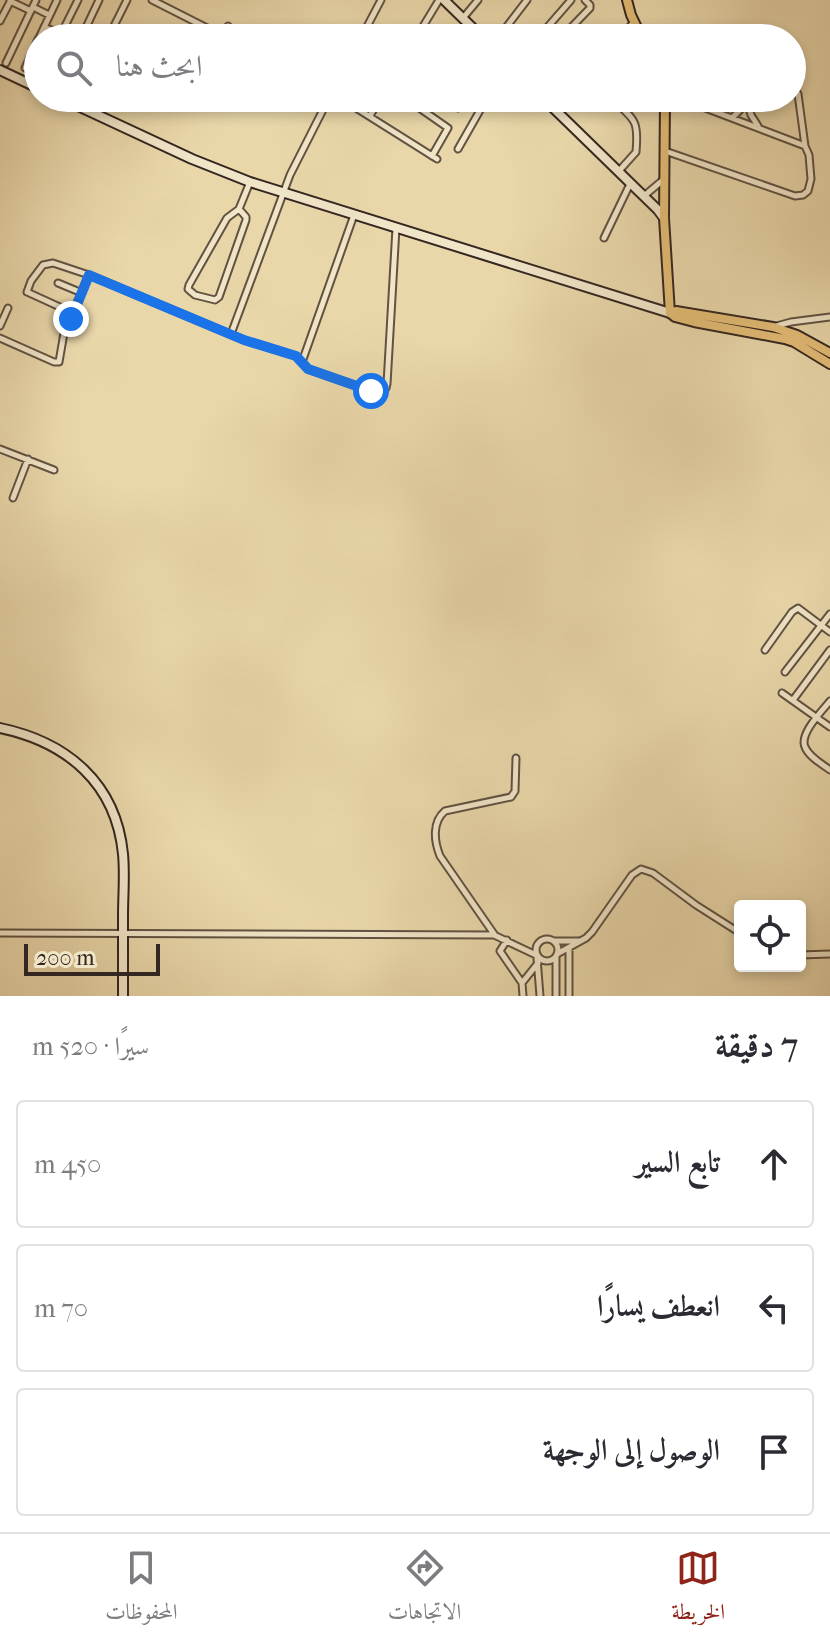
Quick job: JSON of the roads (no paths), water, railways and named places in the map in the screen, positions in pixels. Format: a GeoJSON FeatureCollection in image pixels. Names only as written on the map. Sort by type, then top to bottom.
{"type":"FeatureCollection","features":[{"type":"Feature","properties":{"kind":"main road"},"geometry":{"type":"LineString","coordinates":[[626,1],[634,22]]}},
{"type":"Feature","properties":{"kind":"main road"},"geometry":{"type":"LineString","coordinates":[[665,112],[664,218],[670,313],[694,322],[785,339],[830,364]]}},
{"type":"Feature","properties":{"kind":"main road"},"geometry":{"type":"LineString","coordinates":[[670,313],[676,311],[773,327],[797,335],[830,353]]}},
{"type":"Feature","properties":{"kind":"street"},"geometry":{"type":"LineString","coordinates":[[0,21],[10,0],[49,15]]}},
{"type":"Feature","properties":{"kind":"street"},"geometry":{"type":"LineString","coordinates":[[24,24],[36,0]]}},
{"type":"Feature","properties":{"kind":"street"},"geometry":{"type":"LineString","coordinates":[[45,24],[57,0]]}},
{"type":"Feature","properties":{"kind":"street"},"geometry":{"type":"LineString","coordinates":[[66,24],[78,0]]}},
{"type":"Feature","properties":{"kind":"street"},"geometry":{"type":"LineString","coordinates":[[88,24],[99,0]]}},
{"type":"Feature","properties":{"kind":"street"},"geometry":{"type":"LineString","coordinates":[[115,24],[127,0]]}},
{"type":"Feature","properties":{"kind":"street"},"geometry":{"type":"LineString","coordinates":[[152,0],[199,24]]}},
{"type":"Feature","properties":{"kind":"street"},"geometry":{"type":"LineString","coordinates":[[368,24],[381,0]]}},
{"type":"Feature","properties":{"kind":"street"},"geometry":{"type":"LineString","coordinates":[[426,24],[442,0],[469,24]]}},
{"type":"Feature","properties":{"kind":"street"},"geometry":{"type":"LineString","coordinates":[[464,24],[478,0]]}},
{"type":"Feature","properties":{"kind":"street"},"geometry":{"type":"LineString","coordinates":[[509,24],[527,0]]}},
{"type":"Feature","properties":{"kind":"street"},"geometry":{"type":"LineString","coordinates":[[550,24],[571,0]]}},
{"type":"Feature","properties":{"kind":"street"},"geometry":{"type":"LineString","coordinates":[[575,24],[590,8],[585,0]]}},
{"type":"Feature","properties":{"kind":"street"},"geometry":{"type":"LineString","coordinates":[[24,25],[3,66],[24,79]]}},
{"type":"Feature","properties":{"kind":"street"},"geometry":{"type":"LineString","coordinates":[[98,112],[192,159],[250,182],[670,313]]}},
{"type":"Feature","properties":{"kind":"street"},"geometry":{"type":"LineString","coordinates":[[231,334],[283,192],[322,112]]}},
{"type":"Feature","properties":{"kind":"street"},"geometry":{"type":"LineString","coordinates":[[363,112],[435,158],[448,128],[425,112]]}},
{"type":"Feature","properties":{"kind":"street"},"geometry":{"type":"LineString","coordinates":[[370,116],[372,112]]}},
{"type":"Feature","properties":{"kind":"street"},"geometry":{"type":"LineString","coordinates":[[458,149],[479,112]]}},
{"type":"Feature","properties":{"kind":"street"},"geometry":{"type":"LineString","coordinates":[[557,112],[664,218]]}},
{"type":"Feature","properties":{"kind":"street"},"geometry":{"type":"LineString","coordinates":[[619,172],[637,150],[635,121],[626,112]]}},
{"type":"Feature","properties":{"kind":"street"},"geometry":{"type":"LineString","coordinates":[[719,112],[805,146]]}},
{"type":"Feature","properties":{"kind":"street"},"geometry":{"type":"LineString","coordinates":[[733,117],[738,112]]}},
{"type":"Feature","properties":{"kind":"street"},"geometry":{"type":"LineString","coordinates":[[750,112],[759,128]]}},
{"type":"Feature","properties":{"kind":"street"},"geometry":{"type":"LineString","coordinates":[[665,151],[799,196],[808,191],[810,184],[809,155],[800,112]]}},
{"type":"Feature","properties":{"kind":"street"},"geometry":{"type":"LineString","coordinates":[[644,196],[664,179]]}},
{"type":"Feature","properties":{"kind":"street"},"geometry":{"type":"LineString","coordinates":[[239,209],[246,220],[219,297],[215,300],[191,293],[188,288],[227,218],[239,209],[250,182]]}},
{"type":"Feature","properties":{"kind":"street"},"geometry":{"type":"LineString","coordinates":[[604,238],[631,183]]}},
{"type":"Feature","properties":{"kind":"street"},"geometry":{"type":"LineString","coordinates":[[302,362],[354,214]]}},
{"type":"Feature","properties":{"kind":"street"},"geometry":{"type":"LineString","coordinates":[[73,313],[27,293],[27,287],[40,268],[50,262],[257,344],[296,356],[308,369],[381,393],[387,384],[396,228]]}},
{"type":"Feature","properties":{"kind":"street"},"geometry":{"type":"LineString","coordinates":[[0,338],[59,362],[64,333],[89,275]]}},
{"type":"Feature","properties":{"kind":"street"},"geometry":{"type":"LineString","coordinates":[[58,283],[82,293]]}},
{"type":"Feature","properties":{"kind":"street"},"geometry":{"type":"LineString","coordinates":[[0,326],[8,308]]}},
{"type":"Feature","properties":{"kind":"street"},"geometry":{"type":"LineString","coordinates":[[773,327],[830,317]]}},
{"type":"Feature","properties":{"kind":"street"},"geometry":{"type":"LineString","coordinates":[[0,449],[54,470]]}},
{"type":"Feature","properties":{"kind":"street"},"geometry":{"type":"LineString","coordinates":[[13,498],[28,459]]}},
{"type":"Feature","properties":{"kind":"street"},"geometry":{"type":"LineString","coordinates":[[765,650],[795,609],[801,609],[830,632]]}},
{"type":"Feature","properties":{"kind":"street"},"geometry":{"type":"LineString","coordinates":[[785,672],[830,614]]}},
{"type":"Feature","properties":{"kind":"street"},"geometry":{"type":"LineString","coordinates":[[793,700],[830,650]]}},
{"type":"Feature","properties":{"kind":"street"},"geometry":{"type":"LineString","coordinates":[[782,693],[830,727]]}},
{"type":"Feature","properties":{"kind":"street"},"geometry":{"type":"LineString","coordinates":[[830,701],[805,734],[803,742],[808,752],[830,770]]}},
{"type":"Feature","properties":{"kind":"street"},"geometry":{"type":"LineString","coordinates":[[0,728],[32,736],[61,750],[88,773],[105,797],[116,821],[123,856],[123,996]]}},
{"type":"Feature","properties":{"kind":"street"},"geometry":{"type":"LineString","coordinates":[[494,935],[440,856],[436,824],[445,811],[510,799],[515,791],[516,758]]}},
{"type":"Feature","properties":{"kind":"street"},"geometry":{"type":"LineString","coordinates":[[0,933],[494,935],[547,962],[592,932],[632,875],[641,869],[653,873],[734,929]]}},
{"type":"Feature","properties":{"kind":"street"},"geometry":{"type":"LineString","coordinates":[[514,943],[537,944],[544,939],[580,941]]}},
{"type":"Feature","properties":{"kind":"street"},"geometry":{"type":"LineString","coordinates":[[507,940],[500,951],[522,983],[523,996]]}},
{"type":"Feature","properties":{"kind":"street"},"geometry":{"type":"LineString","coordinates":[[554,941],[558,949],[556,996]]}},
{"type":"Feature","properties":{"kind":"street"},"geometry":{"type":"LineString","coordinates":[[537,944],[540,996]]}},
{"type":"Feature","properties":{"kind":"street"},"geometry":{"type":"LineString","coordinates":[[569,948],[569,996]]}},
{"type":"Feature","properties":{"kind":"street"},"geometry":{"type":"LineString","coordinates":[[806,955],[830,954]]}},
{"type":"Feature","properties":{"kind":"street"},"geometry":{"type":"LineString","coordinates":[[522,983],[537,958]]}}]}
